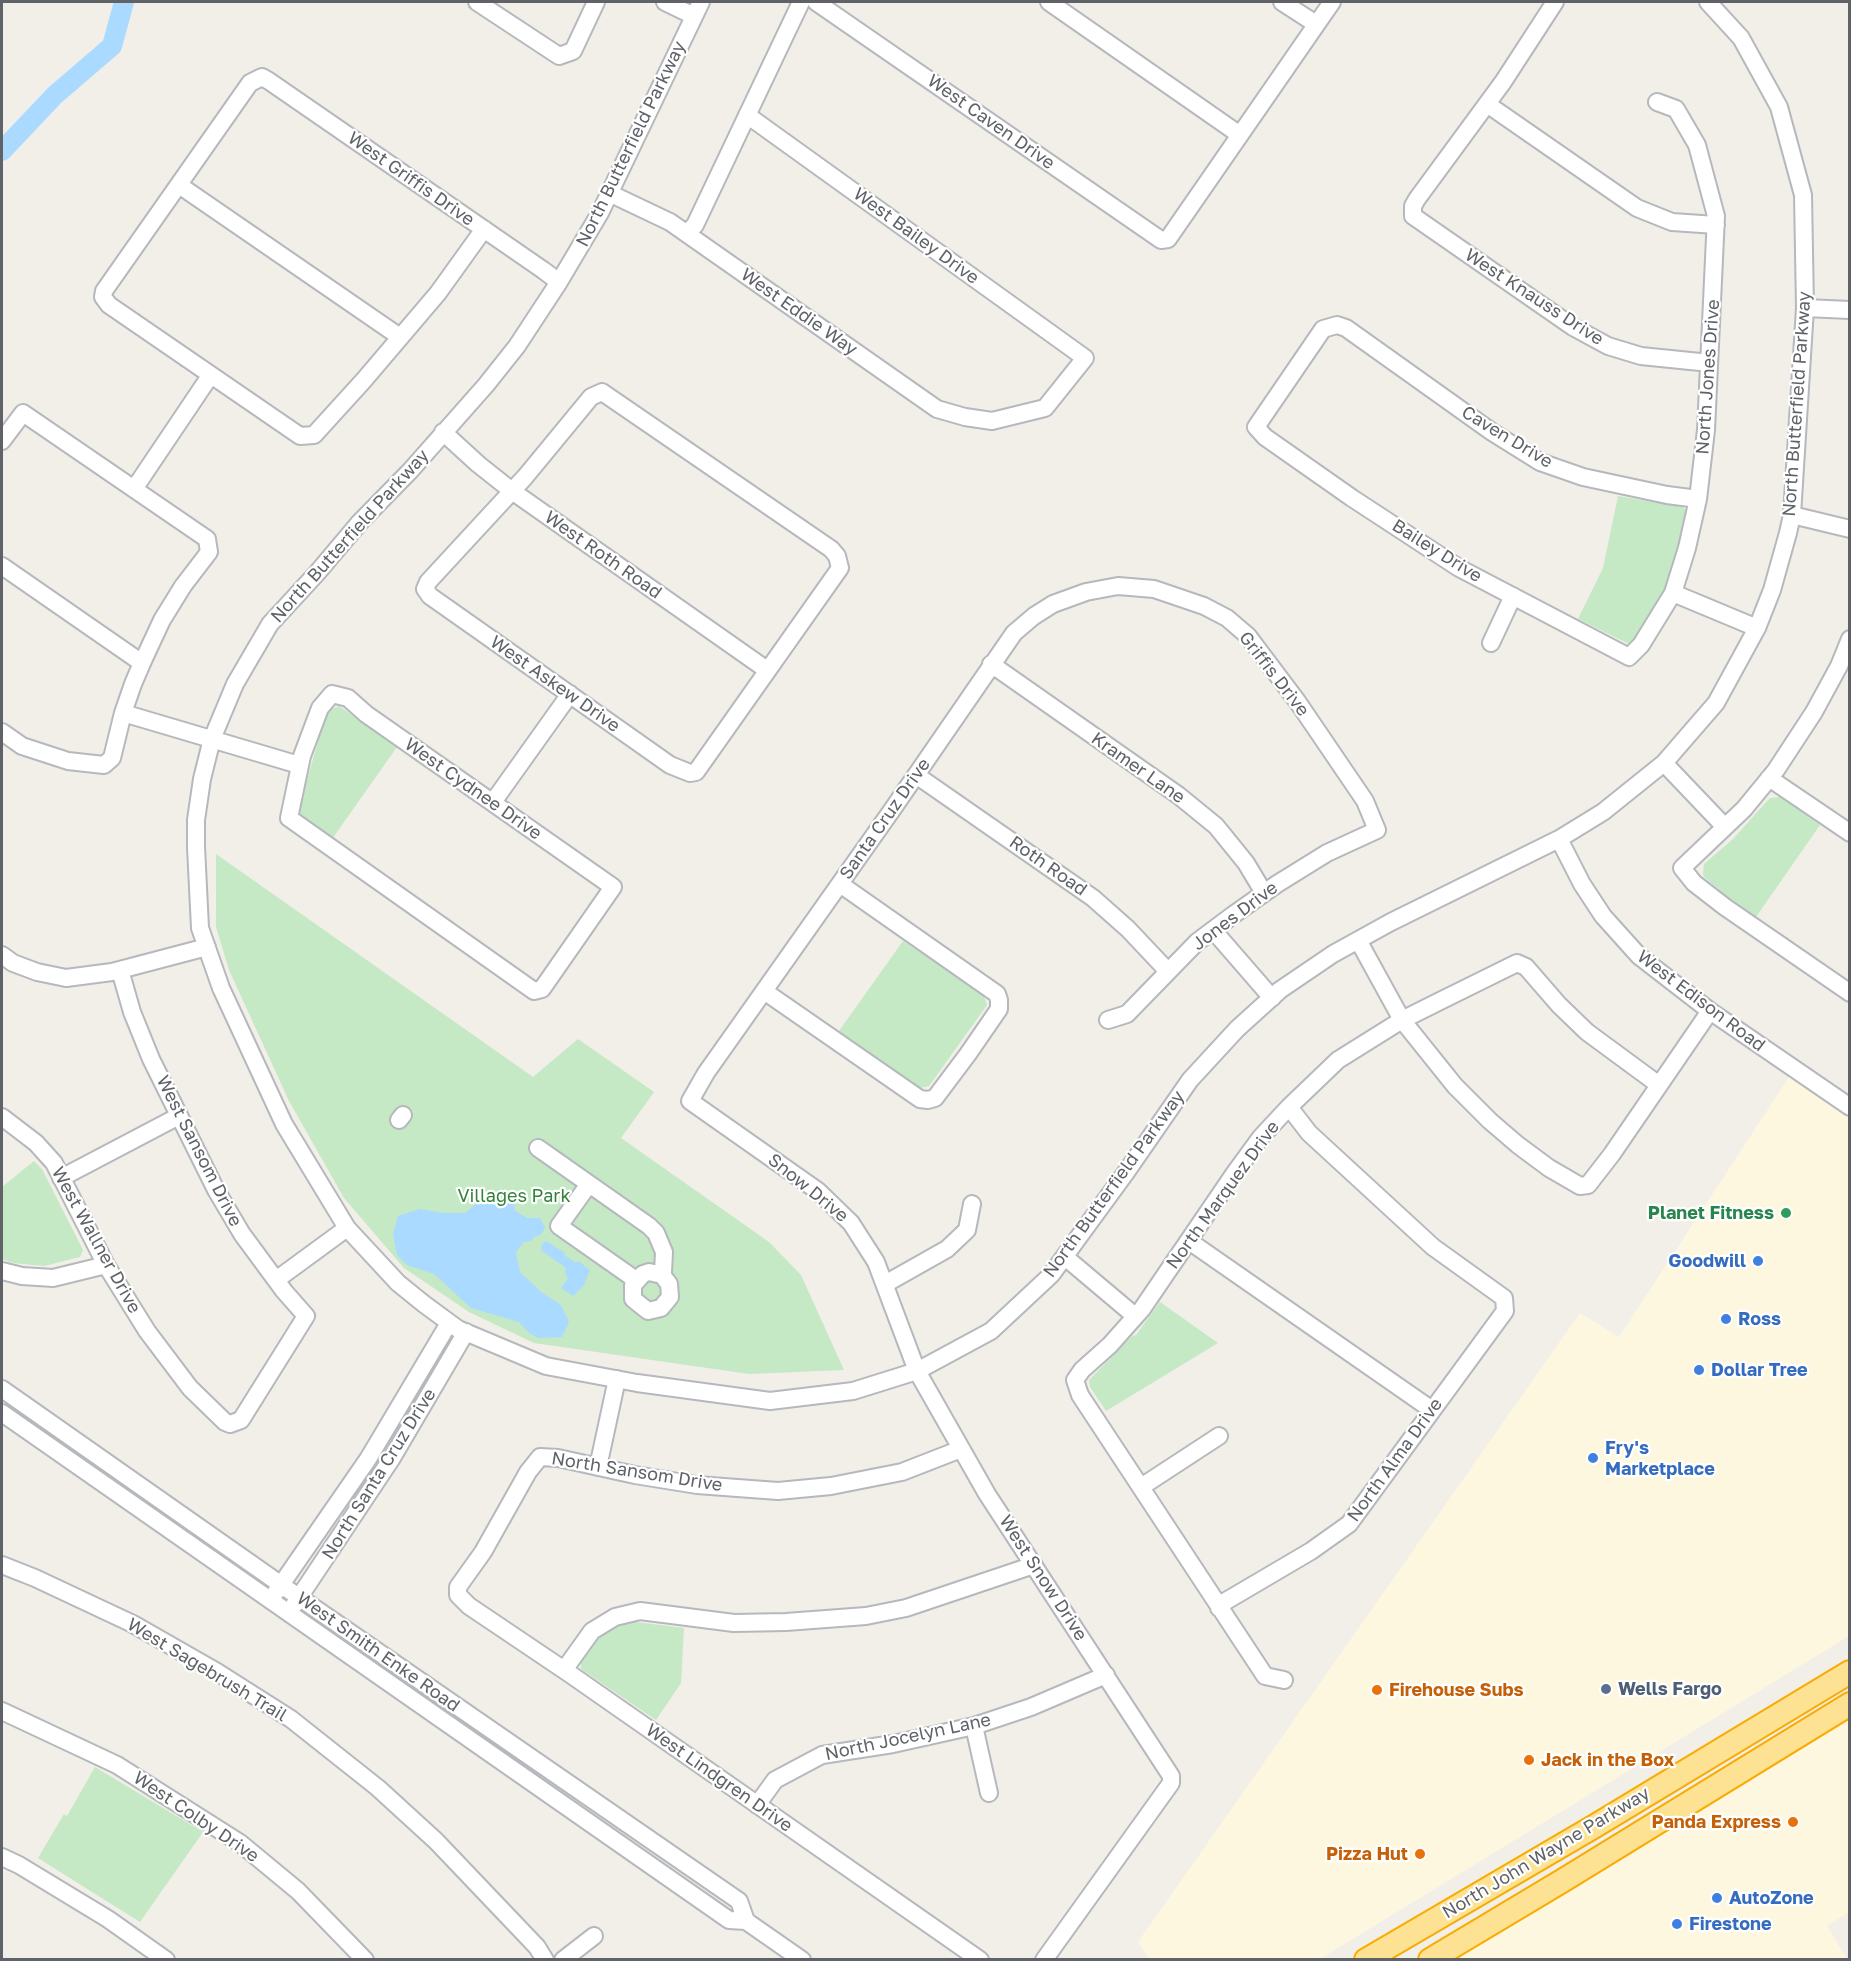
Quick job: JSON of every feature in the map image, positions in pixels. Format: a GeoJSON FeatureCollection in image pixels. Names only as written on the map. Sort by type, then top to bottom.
{"type":"FeatureCollection","features":[{"type":"Feature","properties":{"kind":"highway","name":"North John Wayne Parkway"},"geometry":{"type":"LineString","coordinates":[[1366,1959],[1551,1852],[1850,1672]]}},
{"type":"Feature","properties":{"kind":"highway"},"geometry":{"type":"LineString","coordinates":[[1430,1959],[1571,1876],[1850,1704]]}},
{"type":"Feature","properties":{"kind":"highway"},"geometry":{"type":"LineString","coordinates":[[1506,1914],[1501,1903],[1504,1896],[1551,1852]]}},
{"type":"Feature","properties":{"kind":"street"},"geometry":{"type":"LineString","coordinates":[[477,2],[559,57],[573,51],[596,2]]}},
{"type":"Feature","properties":{"kind":"street"},"geometry":{"type":"LineString","coordinates":[[665,2],[698,9]]}},
{"type":"Feature","properties":{"kind":"street"},"geometry":{"type":"LineString","coordinates":[[687,233],[695,225],[801,2]]}},
{"type":"Feature","properties":{"kind":"street","name":"West Caven Drive"},"geometry":{"type":"LineString","coordinates":[[816,2],[1161,240],[1168,239],[1240,135]]}},
{"type":"Feature","properties":{"kind":"street"},"geometry":{"type":"LineString","coordinates":[[1049,2],[1240,135],[1332,2]]}},
{"type":"Feature","properties":{"kind":"street"},"geometry":{"type":"LineString","coordinates":[[1282,2],[1316,24]]}},
{"type":"Feature","properties":{"kind":"street"},"geometry":{"type":"LineString","coordinates":[[1555,2],[1487,104],[1637,208],[1672,222],[1716,225]]}},
{"type":"Feature","properties":{"kind":"street","name":"North Butterfield Parkway"},"geometry":{"type":"LineString","coordinates":[[698,9],[595,222],[517,346],[486,385],[270,624],[235,684],[212,739],[202,778],[196,820],[200,928],[221,988],[284,1124],[347,1228],[398,1283],[448,1323],[546,1366],[617,1379],[770,1401],[853,1391],[917,1371],[991,1331],[1051,1275],[1190,1080],[1238,1029],[1272,998],[1333,954],[1391,922],[1559,839],[1610,807],[1664,764],[1716,703],[1757,628],[1772,590],[1792,514],[1805,308],[1803,195],[1779,107],[1741,38],[1708,2]]}},
{"type":"Feature","properties":{"kind":"street","name":"West Griffis Drive"},"geometry":{"type":"LineString","coordinates":[[179,185],[250,83],[262,76],[559,282]]}},
{"type":"Feature","properties":{"kind":"street","name":"North Jones Drive"},"geometry":{"type":"LineString","coordinates":[[1629,657],[1641,645],[1672,592],[1687,548],[1698,499],[1706,430],[1716,216],[1697,145],[1676,109],[1657,102]]}},
{"type":"Feature","properties":{"kind":"street","name":"West Knauss Drive"},"geometry":{"type":"LineString","coordinates":[[1487,104],[1413,206],[1413,216],[1573,327],[1608,346],[1641,356],[1709,361]]}},
{"type":"Feature","properties":{"kind":"street","name":"West Bailey Drive"},"geometry":{"type":"LineString","coordinates":[[747,115],[1084,358],[1046,408],[992,421]]}},
{"type":"Feature","properties":{"kind":"street"},"geometry":{"type":"LineString","coordinates":[[400,337],[179,185],[104,291],[103,297],[109,305],[300,436],[314,435],[400,337],[438,293],[484,229]]}},
{"type":"Feature","properties":{"kind":"street","name":"West Eddie Way"},"geometry":{"type":"LineString","coordinates":[[609,193],[670,222],[687,233],[937,409],[992,421]]}},
{"type":"Feature","properties":{"kind":"street"},"geometry":{"type":"LineString","coordinates":[[1805,308],[1850,310]]}},
{"type":"Feature","properties":{"kind":"street","name":"Bailey Drive"},"geometry":{"type":"LineString","coordinates":[[1337,325],[1323,329],[1256,427],[1265,437],[1459,568],[1629,657]]}},
{"type":"Feature","properties":{"kind":"street","name":"Caven Drive"},"geometry":{"type":"LineString","coordinates":[[1337,325],[1346,328],[1492,432],[1540,462],[1583,477],[1667,495],[1698,499]]}},
{"type":"Feature","properties":{"kind":"street"},"geometry":{"type":"LineString","coordinates":[[134,489],[210,376]]}},
{"type":"Feature","properties":{"kind":"street"},"geometry":{"type":"LineString","coordinates":[[512,491],[591,397],[602,392],[831,549],[837,556],[840,568],[767,670]]}},
{"type":"Feature","properties":{"kind":"street"},"geometry":{"type":"LineString","coordinates":[[2,441],[22,413],[207,539],[209,552],[183,586],[162,620],[133,684],[112,758],[104,765],[69,762],[41,753],[22,746],[2,732]]}},
{"type":"Feature","properties":{"kind":"street","name":"West Roth Road"},"geometry":{"type":"LineString","coordinates":[[443,432],[512,491],[767,670]]}},
{"type":"Feature","properties":{"kind":"street","name":"West Askew Drive"},"geometry":{"type":"LineString","coordinates":[[512,491],[428,582],[425,589],[429,596],[670,765],[690,773],[696,772],[767,670]]}},
{"type":"Feature","properties":{"kind":"street"},"geometry":{"type":"LineString","coordinates":[[1792,514],[1850,529]]}},
{"type":"Feature","properties":{"kind":"street"},"geometry":{"type":"LineString","coordinates":[[2,566],[142,663]]}},
{"type":"Feature","properties":{"kind":"street","name":"Santa Cruz Drive"},"geometry":{"type":"LineString","coordinates":[[690,1101],[706,1073],[1014,633],[1053,604],[1086,591],[1118,586]]}},
{"type":"Feature","properties":{"kind":"street","name":"Griffis Drive"},"geometry":{"type":"LineString","coordinates":[[1118,586],[1154,589],[1204,606],[1227,618],[1248,636],[1298,701],[1365,801],[1377,830]]}},
{"type":"Feature","properties":{"kind":"street"},"geometry":{"type":"LineString","coordinates":[[1672,592],[1757,628]]}},
{"type":"Feature","properties":{"kind":"street"},"geometry":{"type":"LineString","coordinates":[[1491,643],[1513,596]]}},
{"type":"Feature","properties":{"kind":"street"},"geometry":{"type":"LineString","coordinates":[[1850,639],[1844,669],[1769,778],[1744,809],[1682,868],[1694,883],[1725,907],[1850,993]]}},
{"type":"Feature","properties":{"kind":"street","name":"Kramer Lane"},"geometry":{"type":"LineString","coordinates":[[991,664],[1178,795],[1216,826],[1246,863],[1264,892]]}},
{"type":"Feature","properties":{"kind":"street","name":"West Cydnee Drive"},"geometry":{"type":"LineString","coordinates":[[332,694],[348,698],[613,887],[542,989],[534,992],[289,818],[299,765],[320,708],[332,694]]}},
{"type":"Feature","properties":{"kind":"street"},"geometry":{"type":"LineString","coordinates":[[493,802],[570,694]]}},
{"type":"Feature","properties":{"kind":"street"},"geometry":{"type":"LineString","coordinates":[[123,713],[299,765]]}},
{"type":"Feature","properties":{"kind":"street"},"geometry":{"type":"LineString","coordinates":[[1664,764],[1725,827]]}},
{"type":"Feature","properties":{"kind":"street","name":"Roth Road"},"geometry":{"type":"LineString","coordinates":[[916,775],[1093,898],[1128,929],[1167,972]]}},
{"type":"Feature","properties":{"kind":"street"},"geometry":{"type":"LineString","coordinates":[[1769,778],[1850,833]]}},
{"type":"Feature","properties":{"kind":"street","name":"Jones Drive"},"geometry":{"type":"LineString","coordinates":[[1108,1020],[1127,1014],[1197,942],[1264,892],[1327,853],[1377,830]]}},
{"type":"Feature","properties":{"kind":"street","name":"West Edison Road"},"geometry":{"type":"LineString","coordinates":[[1559,839],[1581,884],[1603,916],[1623,941],[1654,970],[1850,1107]]}},
{"type":"Feature","properties":{"kind":"street"},"geometry":{"type":"LineString","coordinates":[[764,991],[920,1099],[935,1098],[968,1054],[999,1009],[999,1000],[992,989],[840,884]]}},
{"type":"Feature","properties":{"kind":"street"},"geometry":{"type":"LineString","coordinates":[[1213,930],[1272,998]]}},
{"type":"Feature","properties":{"kind":"street"},"geometry":{"type":"LineString","coordinates":[[1358,940],[1402,1020],[1455,1086],[1490,1121],[1541,1162],[1580,1186],[1588,1185],[1612,1154],[1710,1011]]}},
{"type":"Feature","properties":{"kind":"street"},"geometry":{"type":"LineString","coordinates":[[2,955],[13,963],[37,972],[66,978],[120,970],[207,947]]}},
{"type":"Feature","properties":{"kind":"street","name":"North Marquez Drive"},"geometry":{"type":"LineString","coordinates":[[1141,1487],[1080,1395],[1075,1380],[1082,1370],[1110,1345],[1136,1316],[1261,1137],[1338,1060],[1402,1020],[1517,963],[1526,967],[1559,1005],[1587,1032],[1659,1085]]}},
{"type":"Feature","properties":{"kind":"street","name":"West Sansom Drive"},"geometry":{"type":"LineString","coordinates":[[120,970],[132,1012],[151,1059],[232,1216],[276,1280],[306,1316]]}},
{"type":"Feature","properties":{"kind":"street","name":"Snow Drive"},"geometry":{"type":"LineString","coordinates":[[690,1101],[818,1191],[851,1223],[876,1262],[917,1371]]}},
{"type":"Feature","properties":{"kind":"street","name":"North Alma Drive"},"geometry":{"type":"LineString","coordinates":[[1219,1608],[1226,1601],[1311,1551],[1349,1524],[1505,1311],[1504,1298],[1433,1247],[1309,1133],[1289,1107]]}},
{"type":"Feature","properties":{"kind":"street"},"geometry":{"type":"LineString","coordinates":[[62,1178],[179,1116]]}},
{"type":"Feature","properties":{"kind":"street","name":"West Wallner Drive"},"geometry":{"type":"LineString","coordinates":[[2,1117],[36,1143],[54,1163],[106,1265],[147,1331],[190,1388],[230,1424],[241,1420],[306,1316]]}},
{"type":"Feature","properties":{"kind":"street"},"geometry":{"type":"LineString","coordinates":[[538,1148],[656,1233],[664,1252],[662,1275]]}},
{"type":"Feature","properties":{"kind":"street"},"geometry":{"type":"LineString","coordinates":[[589,1184],[559,1226],[636,1280]]}},
{"type":"Feature","properties":{"kind":"street"},"geometry":{"type":"LineString","coordinates":[[885,1284],[947,1249],[967,1230],[972,1204]]}},
{"type":"Feature","properties":{"kind":"street"},"geometry":{"type":"LineString","coordinates":[[276,1280],[347,1228]]}},
{"type":"Feature","properties":{"kind":"street"},"geometry":{"type":"LineString","coordinates":[[1189,1241],[1432,1410]]}},
{"type":"Feature","properties":{"kind":"street"},"geometry":{"type":"LineString","coordinates":[[1065,1257],[1136,1316]]}},
{"type":"Feature","properties":{"kind":"street"},"geometry":{"type":"LineString","coordinates":[[2,1271],[22,1276],[53,1278],[106,1265]]}},
{"type":"Feature","properties":{"kind":"street"},"geometry":{"type":"LineString","coordinates":[[649,1272],[662,1275],[669,1284],[670,1298],[667,1304],[648,1311],[633,1299],[633,1285],[636,1280],[649,1272]]}},
{"type":"Feature","properties":{"kind":"street","name":"North Santa Cruz Drive"},"geometry":{"type":"LineString","coordinates":[[270,1601],[368,1459],[448,1323]]}},
{"type":"Feature","properties":{"kind":"street","name":"North Santa Cruz Drive"},"geometry":{"type":"LineString","coordinates":[[288,1613],[392,1458],[466,1332]]}},
{"type":"Feature","properties":{"kind":"street","name":"West Snow Drive"},"geometry":{"type":"LineString","coordinates":[[917,1371],[987,1494],[1171,1776],[1171,1783],[1044,1959]]}},
{"type":"Feature","properties":{"kind":"street"},"geometry":{"type":"LineString","coordinates":[[598,1467],[617,1379]]}},
{"type":"Feature","properties":{"kind":"street","name":"West Smith Enke Road"},"geometry":{"type":"LineString","coordinates":[[2,1389],[738,1901],[746,1921]]}},
{"type":"Feature","properties":{"kind":"street","name":"West Smith Enke Road"},"geometry":{"type":"LineString","coordinates":[[2,1413],[729,1920],[746,1921],[802,1959]]}},
{"type":"Feature","properties":{"kind":"street"},"geometry":{"type":"LineString","coordinates":[[1220,1436],[1141,1487],[1265,1676],[1284,1680]]}},
{"type":"Feature","properties":{"kind":"street","name":"North Sansom Drive"},"geometry":{"type":"LineString","coordinates":[[458,1595],[458,1587],[483,1552],[534,1463],[540,1457],[697,1485],[778,1491],[831,1486],[902,1472],[961,1449]]}},
{"type":"Feature","properties":{"kind":"street","name":"West Sagebrush Trail"},"geometry":{"type":"LineString","coordinates":[[2,1565],[35,1578],[132,1624],[218,1672],[291,1719],[378,1788],[428,1834],[537,1947],[545,1959]]}},
{"type":"Feature","properties":{"kind":"street"},"geometry":{"type":"LineString","coordinates":[[564,1670],[592,1631],[615,1617],[640,1611],[734,1623],[866,1616],[906,1608],[1034,1565]]}},
{"type":"Feature","properties":{"kind":"street","name":"West Lindgren Drive"},"geometry":{"type":"LineString","coordinates":[[458,1595],[469,1606],[980,1959]]}},
{"type":"Feature","properties":{"kind":"street","name":"North Jocelyn Lane"},"geometry":{"type":"LineString","coordinates":[[757,1805],[776,1780],[822,1755],[893,1744],[974,1726],[1031,1707],[1106,1675]]}},
{"type":"Feature","properties":{"kind":"street","name":"West Colby Drive"},"geometry":{"type":"LineString","coordinates":[[2,1711],[117,1765],[240,1843],[298,1892],[365,1959]]}},
{"type":"Feature","properties":{"kind":"street"},"geometry":{"type":"LineString","coordinates":[[974,1726],[989,1793]]}},
{"type":"Feature","properties":{"kind":"street"},"geometry":{"type":"LineString","coordinates":[[2,1857],[108,1919],[166,1959]]}},
{"type":"Feature","properties":{"kind":"street"},"geometry":{"type":"LineString","coordinates":[[563,1959],[594,1936]]}},
{"type":"Feature","properties":{"kind":"shaded area"},"geometry":{"type":"Polygon","coordinates":[[[1791,1074],[1849,1115],[1849,1636],[1320,1959],[1149,1959],[1138,1942],[1580,1313],[1619,1337],[1791,1074]]]}},
{"type":"Feature","properties":{"kind":"shaded area"},"geometry":{"type":"Polygon","coordinates":[[[1849,1706],[1849,1912],[1827,1926],[1847,1959],[1447,1960],[1849,1706]]]}},
{"type":"Feature","properties":{"kind":"green space"},"geometry":{"type":"Polygon","coordinates":[[[1618,496],[1683,507],[1689,515],[1669,582],[1655,609],[1633,643],[1629,644],[1578,619],[1603,568],[1618,496]]]}},
{"type":"Feature","properties":{"kind":"green space"},"geometry":{"type":"Polygon","coordinates":[[[339,706],[397,747],[332,839],[297,814],[327,711],[339,706]]]}},
{"type":"Feature","properties":{"kind":"green space"},"geometry":{"type":"Polygon","coordinates":[[[1780,797],[1820,825],[1756,917],[1704,877],[1704,864],[1733,839],[1770,798],[1780,797]]]}},
{"type":"Feature","properties":{"kind":"green space","name":"Villages Park"},"geometry":{"type":"Polygon","coordinates":[[[216,854],[533,1077],[578,1039],[654,1092],[621,1138],[769,1242],[801,1275],[844,1370],[749,1374],[534,1343],[469,1312],[404,1268],[344,1198],[289,1101],[229,970],[216,927],[216,854]]]}},
{"type":"Feature","properties":{"kind":"green space"},"geometry":{"type":"Polygon","coordinates":[[[903,941],[983,994],[987,1005],[929,1086],[920,1088],[839,1031],[903,941]]]}},
{"type":"Feature","properties":{"kind":"green space"},"geometry":{"type":"Polygon","coordinates":[[[34,1161],[42,1169],[83,1250],[80,1257],[44,1266],[13,1263],[2,1259],[2,1187],[34,1161]]]}},
{"type":"Feature","properties":{"kind":"green space"},"geometry":{"type":"Polygon","coordinates":[[[1160,1302],[1218,1343],[1106,1411],[1090,1387],[1089,1380],[1132,1336],[1136,1335],[1160,1302]]]}},
{"type":"Feature","properties":{"kind":"green space"},"geometry":{"type":"Polygon","coordinates":[[[628,1621],[684,1628],[681,1683],[656,1720],[581,1669],[580,1657],[597,1634],[612,1625],[628,1621]]]}},
{"type":"Feature","properties":{"kind":"green space"},"geometry":{"type":"Polygon","coordinates":[[[95,1767],[203,1832],[140,1922],[38,1858],[64,1814],[67,1816],[95,1767]]]}},
{"type":"Feature","properties":{"kind":"water"},"geometry":{"type":"Polygon","coordinates":[[[499,1189],[514,1198],[515,1211],[527,1218],[540,1218],[545,1227],[542,1234],[531,1241],[524,1242],[516,1252],[520,1272],[541,1292],[561,1305],[569,1322],[562,1337],[538,1338],[528,1332],[519,1322],[471,1308],[434,1274],[407,1265],[397,1255],[393,1234],[398,1216],[420,1209],[443,1213],[465,1213],[499,1189]]]}},
{"type":"Feature","properties":{"kind":"water"},"geometry":{"type":"Polygon","coordinates":[[[546,1241],[576,1263],[578,1261],[590,1270],[584,1285],[573,1296],[561,1288],[568,1278],[565,1273],[566,1268],[541,1250],[542,1244],[546,1241]]]}},
{"type":"Feature","properties":{"kind":"waterway"},"geometry":{"type":"LineString","coordinates":[[2,151],[55,95],[112,46],[124,2]]}},
{"type":"Feature","properties":{"kind":"place","name":"Planet Fitness"},"geometry":{"type":"Point","coordinates":[1786,1213]}},
{"type":"Feature","properties":{"kind":"place","name":"Goodwill"},"geometry":{"type":"Point","coordinates":[1758,1261]}},
{"type":"Feature","properties":{"kind":"place","name":"Ross"},"geometry":{"type":"Point","coordinates":[1726,1319]}},
{"type":"Feature","properties":{"kind":"place","name":"Dollar Tree"},"geometry":{"type":"Point","coordinates":[1699,1370]}},
{"type":"Feature","properties":{"kind":"place","name":"Fry's Marketplace"},"geometry":{"type":"Point","coordinates":[1593,1458]}},
{"type":"Feature","properties":{"kind":"place","name":"Wells Fargo"},"geometry":{"type":"Point","coordinates":[1606,1689]}},
{"type":"Feature","properties":{"kind":"place","name":"Firehouse Subs"},"geometry":{"type":"Point","coordinates":[1377,1690]}},
{"type":"Feature","properties":{"kind":"place","name":"Jack in the Box"},"geometry":{"type":"Point","coordinates":[1529,1760]}},
{"type":"Feature","properties":{"kind":"place","name":"Panda Express"},"geometry":{"type":"Point","coordinates":[1793,1822]}},
{"type":"Feature","properties":{"kind":"place","name":"Pizza Hut"},"geometry":{"type":"Point","coordinates":[1420,1854]}},
{"type":"Feature","properties":{"kind":"place","name":"AutoZone"},"geometry":{"type":"Point","coordinates":[1717,1898]}},
{"type":"Feature","properties":{"kind":"place","name":"Firestone"},"geometry":{"type":"Point","coordinates":[1677,1924]}}]}
